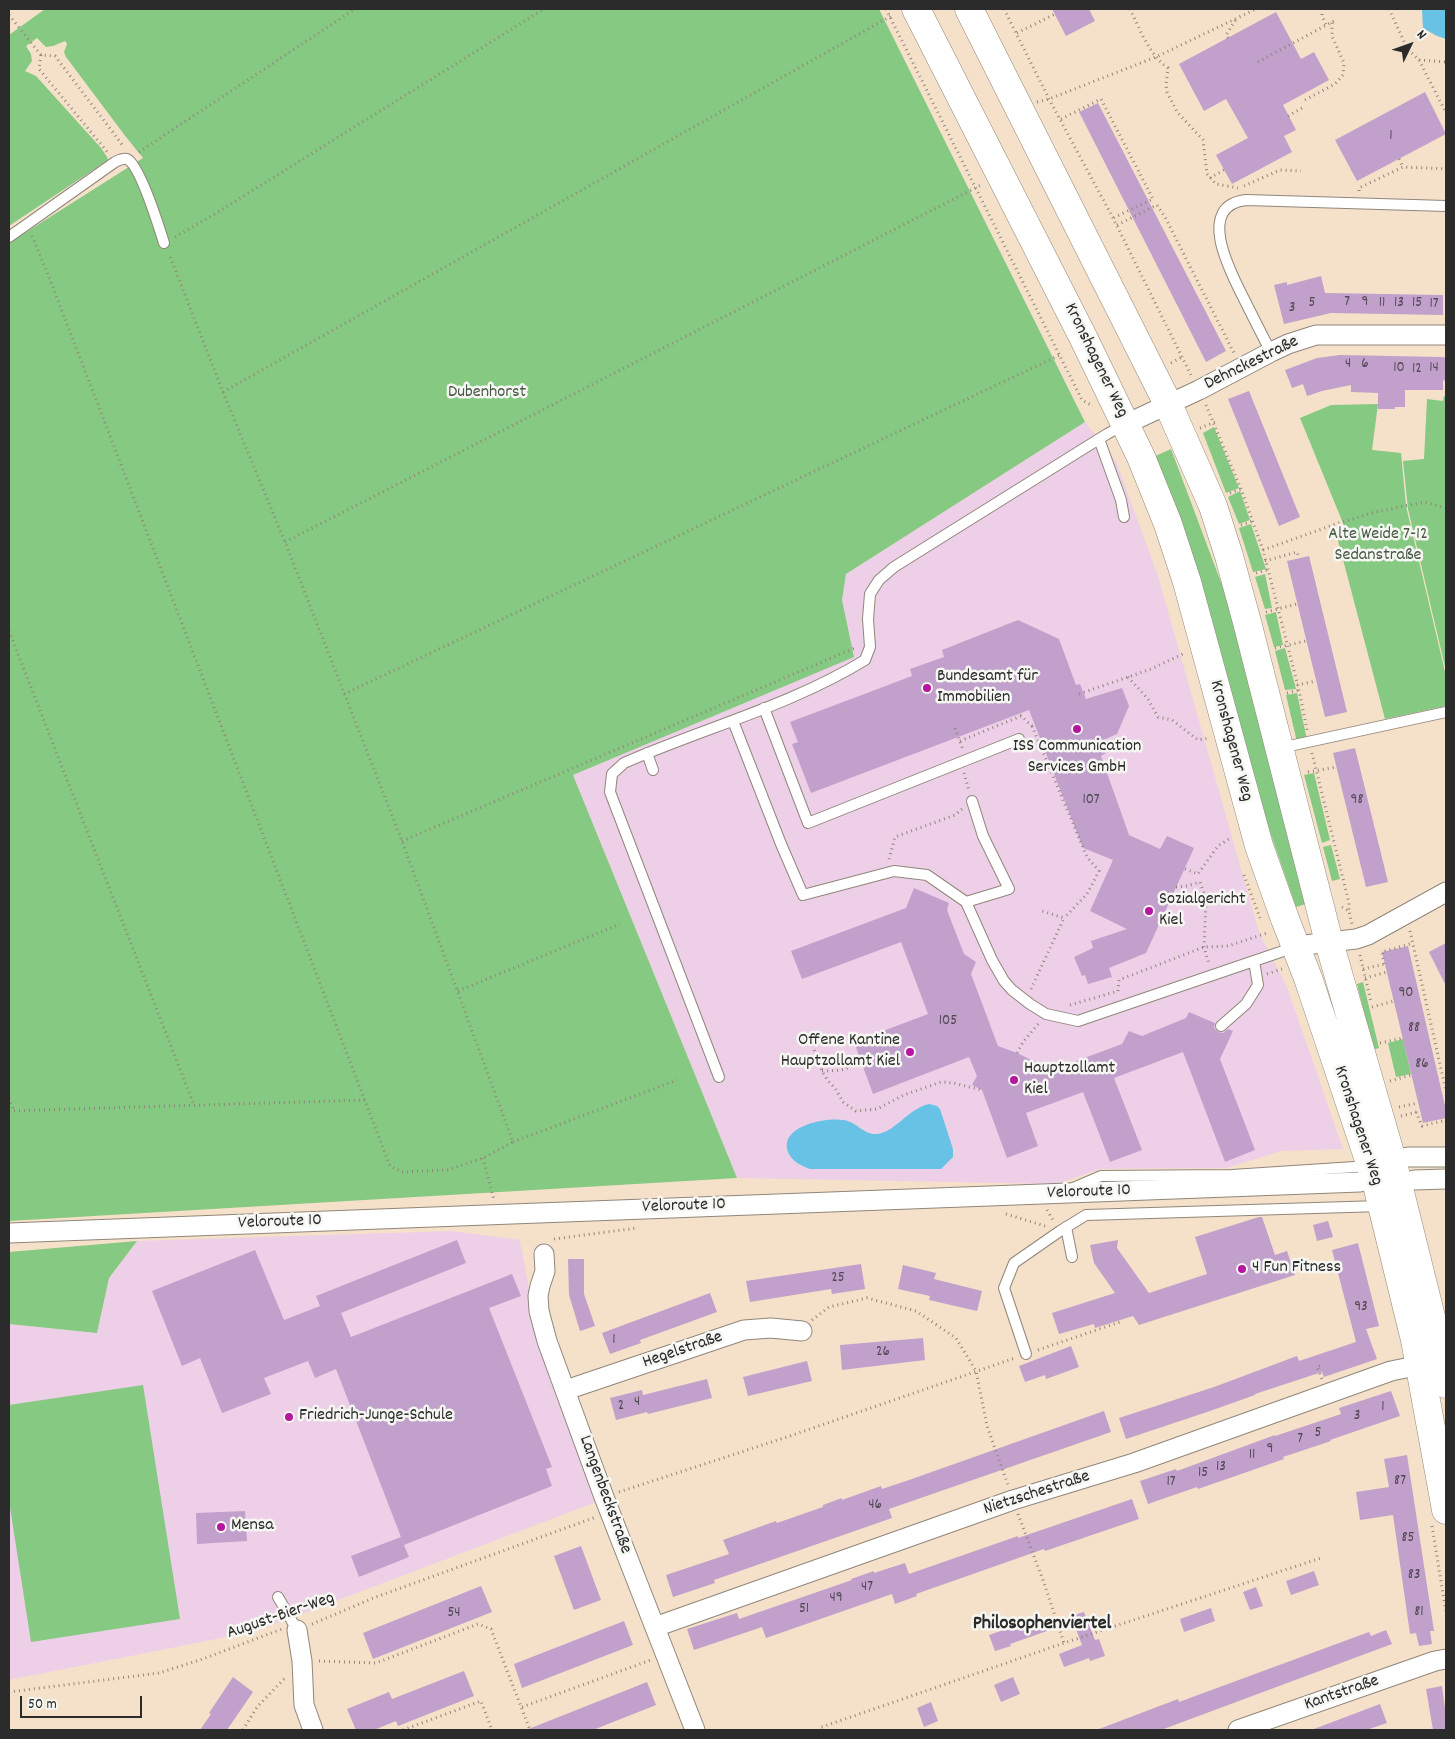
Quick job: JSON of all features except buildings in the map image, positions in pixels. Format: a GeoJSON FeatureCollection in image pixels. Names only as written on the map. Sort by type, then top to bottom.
{"type":"FeatureCollection","features":[{"type":"Feature","properties":{"kind":"main road","name":"Kronshagener Weg"},"geometry":{"type":"LineString","coordinates":[[969,9],[1168,404],[1213,506],[1230,556],[1329,942],[1374,1170],[1413,1328],[1439,1368]]}},
{"type":"Feature","properties":{"kind":"main road","name":"Kronshagener Weg"},"geometry":{"type":"LineString","coordinates":[[906,11],[1000,174],[1126,424],[1168,524],[1187,582],[1259,846],[1308,978],[1439,1368],[1446,1510]]}},
{"type":"Feature","properties":{"kind":"street","name":"Dehnckestraße"},"geometry":{"type":"LineString","coordinates":[[1126,424],[1199,390],[1288,344],[1316,335],[1446,335]]}},
{"type":"Feature","properties":{"kind":"street"},"geometry":{"type":"LineString","coordinates":[[1296,946],[1356,939],[1368,935],[1446,892]]}},
{"type":"Feature","properties":{"kind":"street","name":"Veloroute 10"},"geometry":{"type":"LineString","coordinates":[[9,1233],[1049,1194],[1374,1170],[1408,1158],[1446,1157]]}},
{"type":"Feature","properties":{"kind":"street"},"geometry":{"type":"LineString","coordinates":[[1414,1180],[1446,1179]]}},
{"type":"Feature","properties":{"kind":"street","name":"Langenbeckstraße"},"geometry":{"type":"LineString","coordinates":[[549,1247],[538,1296],[539,1311],[547,1341],[607,1505],[695,1730]]}},
{"type":"Feature","properties":{"kind":"street","name":"Hegelstraße"},"geometry":{"type":"LineString","coordinates":[[566,1390],[744,1330],[771,1328],[802,1332]]}},
{"type":"Feature","properties":{"kind":"street","name":"Nietzschestraße"},"geometry":{"type":"LineString","coordinates":[[655,1627],[1013,1500],[1134,1463],[1391,1371],[1439,1368]]}},
{"type":"Feature","properties":{"kind":"street"},"geometry":{"type":"LineString","coordinates":[[296,1630],[302,1661],[304,1705],[313,1730]]}},
{"type":"Feature","properties":{"kind":"street","name":"Kantstraße"},"geometry":{"type":"LineString","coordinates":[[1238,1730],[1435,1661],[1446,1659]]}},
{"type":"Feature","properties":{"kind":"lane"},"geometry":{"type":"LineString","coordinates":[[9,237],[121,159],[128,160],[140,176],[164,243]]}},
{"type":"Feature","properties":{"kind":"lane"},"geometry":{"type":"LineString","coordinates":[[1271,352],[1225,259],[1219,232],[1219,223],[1224,209],[1236,201],[1246,200],[1446,206]]}},
{"type":"Feature","properties":{"kind":"lane"},"geometry":{"type":"LineString","coordinates":[[719,1077],[610,792],[612,774],[624,763],[764,708],[841,675],[865,660],[870,647],[868,619],[870,594],[879,580],[894,567],[1126,424]]}},
{"type":"Feature","properties":{"kind":"lane"},"geometry":{"type":"LineString","coordinates":[[1099,439],[1121,500],[1124,517]]}},
{"type":"Feature","properties":{"kind":"lane"},"geometry":{"type":"LineString","coordinates":[[764,708],[808,823],[966,758],[1019,739]]}},
{"type":"Feature","properties":{"kind":"lane"},"geometry":{"type":"LineString","coordinates":[[1279,748],[1446,712]]}},
{"type":"Feature","properties":{"kind":"lane"},"geometry":{"type":"LineString","coordinates":[[733,721],[803,895],[894,871],[926,875],[966,902],[992,960],[1004,981],[1030,1004],[1046,1014],[1078,1021],[1296,946]]}},
{"type":"Feature","properties":{"kind":"lane"},"geometry":{"type":"LineString","coordinates":[[647,753],[653,770]]}},
{"type":"Feature","properties":{"kind":"lane"},"geometry":{"type":"LineString","coordinates":[[966,902],[1009,889],[983,836],[972,801]]}},
{"type":"Feature","properties":{"kind":"lane"},"geometry":{"type":"LineString","coordinates":[[1221,1026],[1246,1004],[1258,985],[1254,961]]}},
{"type":"Feature","properties":{"kind":"lane"},"geometry":{"type":"LineString","coordinates":[[1026,1354],[1004,1288],[1014,1263],[1086,1215],[1382,1206]]}},
{"type":"Feature","properties":{"kind":"lane"},"geometry":{"type":"LineString","coordinates":[[1063,1229],[1072,1256]]}},
{"type":"Feature","properties":{"kind":"lane"},"geometry":{"type":"LineString","coordinates":[[278,1597],[296,1630]]}},
{"type":"Feature","properties":{"kind":"path"},"geometry":{"type":"LineString","coordinates":[[9,15],[41,55],[55,56],[126,149],[128,160],[355,9]]}},
{"type":"Feature","properties":{"kind":"path"},"geometry":{"type":"LineString","coordinates":[[513,1142],[402,841],[285,542],[164,243],[213,215],[544,9]]}},
{"type":"Feature","properties":{"kind":"path"},"geometry":{"type":"LineString","coordinates":[[886,9],[1082,400],[1093,406]]}},
{"type":"Feature","properties":{"kind":"path"},"geometry":{"type":"LineString","coordinates":[[1004,9],[1049,99],[1062,119],[1113,218],[1196,384]]}},
{"type":"Feature","properties":{"kind":"path"},"geometry":{"type":"LineString","coordinates":[[1130,9],[1156,57],[1168,68],[1166,85],[1172,104],[1203,140],[1205,167],[1210,178],[1216,184],[1240,188],[1280,170],[1301,171]]}},
{"type":"Feature","properties":{"kind":"path"},"geometry":{"type":"LineString","coordinates":[[1020,108],[1049,99],[1156,57],[1256,9]]}},
{"type":"Feature","properties":{"kind":"path"},"geometry":{"type":"LineString","coordinates":[[1322,9],[1326,25]]}},
{"type":"Feature","properties":{"kind":"path"},"geometry":{"type":"LineString","coordinates":[[1389,9],[1407,48],[1419,60],[1446,113]]}},
{"type":"Feature","properties":{"kind":"path"},"geometry":{"type":"LineString","coordinates":[[223,392],[890,16],[906,11]]}},
{"type":"Feature","properties":{"kind":"path"},"geometry":{"type":"LineString","coordinates":[[1016,33],[1055,14]]}},
{"type":"Feature","properties":{"kind":"path"},"geometry":{"type":"LineString","coordinates":[[1228,38],[1226,35],[1237,18]]}},
{"type":"Feature","properties":{"kind":"path"},"geometry":{"type":"LineString","coordinates":[[1258,62],[1333,22],[1332,36],[1344,63],[1343,75],[1335,84],[1305,100]]}},
{"type":"Feature","properties":{"kind":"path"},"geometry":{"type":"LineString","coordinates":[[41,55],[38,69],[115,162]]}},
{"type":"Feature","properties":{"kind":"path"},"geometry":{"type":"LineString","coordinates":[[1419,60],[1446,62]]}},
{"type":"Feature","properties":{"kind":"path"},"geometry":{"type":"LineString","coordinates":[[1062,119],[1101,99],[1106,108],[1153,200],[1113,218]]}},
{"type":"Feature","properties":{"kind":"path"},"geometry":{"type":"LineString","coordinates":[[1288,116],[1304,107]]}},
{"type":"Feature","properties":{"kind":"path"},"geometry":{"type":"LineString","coordinates":[[1399,159],[1403,166]]}},
{"type":"Feature","properties":{"kind":"path"},"geometry":{"type":"LineString","coordinates":[[1357,204],[1359,188],[1403,166],[1446,169]]}},
{"type":"Feature","properties":{"kind":"path"},"geometry":{"type":"LineString","coordinates":[[1210,178],[1224,170]]}},
{"type":"Feature","properties":{"kind":"path"},"geometry":{"type":"LineString","coordinates":[[285,542],[1000,174]]}},
{"type":"Feature","properties":{"kind":"path"},"geometry":{"type":"LineString","coordinates":[[1117,226],[1157,205],[1165,217],[1241,368]]}},
{"type":"Feature","properties":{"kind":"path"},"geometry":{"type":"LineString","coordinates":[[27,225],[49,277],[390,1166],[402,1172],[447,1170],[483,1158],[513,1142],[677,1080]]}},
{"type":"Feature","properties":{"kind":"path"},"geometry":{"type":"LineString","coordinates":[[344,694],[1060,355]]}},
{"type":"Feature","properties":{"kind":"path"},"geometry":{"type":"LineString","coordinates":[[1171,363],[1182,357]]}},
{"type":"Feature","properties":{"kind":"path"},"geometry":{"type":"LineString","coordinates":[[1206,404],[1215,422],[1263,550],[1299,690],[1316,770],[1349,903],[1348,911]]}},
{"type":"Feature","properties":{"kind":"path"},"geometry":{"type":"LineString","coordinates":[[1198,430],[1215,422]]}},
{"type":"Feature","properties":{"kind":"path"},"geometry":{"type":"LineString","coordinates":[[1225,495],[1241,489]]}},
{"type":"Feature","properties":{"kind":"path"},"geometry":{"type":"LineString","coordinates":[[1263,550],[1375,512],[1424,502],[1446,508]]}},
{"type":"Feature","properties":{"kind":"path"},"geometry":{"type":"LineString","coordinates":[[1236,527],[1253,521]]}},
{"type":"Feature","properties":{"kind":"path"},"geometry":{"type":"LineString","coordinates":[[1265,561],[1296,552],[1299,558]]}},
{"type":"Feature","properties":{"kind":"path"},"geometry":{"type":"LineString","coordinates":[[1251,574],[1267,570]]}},
{"type":"Feature","properties":{"kind":"path"},"geometry":{"type":"LineString","coordinates":[[1261,614],[1297,604]]}},
{"type":"Feature","properties":{"kind":"path"},"geometry":{"type":"LineString","coordinates":[[9,631],[194,1105]]}},
{"type":"Feature","properties":{"kind":"path"},"geometry":{"type":"LineString","coordinates":[[1270,650],[1306,641]]}},
{"type":"Feature","properties":{"kind":"path"},"geometry":{"type":"LineString","coordinates":[[402,841],[869,642]]}},
{"type":"Feature","properties":{"kind":"path"},"geometry":{"type":"LineString","coordinates":[[1079,694],[1150,669],[1187,652]]}},
{"type":"Feature","properties":{"kind":"path"},"geometry":{"type":"LineString","coordinates":[[1128,677],[1148,699],[1158,718],[1172,720],[1198,740],[1209,738]]}},
{"type":"Feature","properties":{"kind":"path"},"geometry":{"type":"LineString","coordinates":[[1297,685],[1316,681]]}},
{"type":"Feature","properties":{"kind":"path"},"geometry":{"type":"LineString","coordinates":[[1282,694],[1299,690]]}},
{"type":"Feature","properties":{"kind":"path"},"geometry":{"type":"LineString","coordinates":[[960,741],[1021,716],[1033,725],[1087,857],[1099,871],[1087,894],[1064,918],[1030,989],[1037,994]]}},
{"type":"Feature","properties":{"kind":"path"},"geometry":{"type":"LineString","coordinates":[[1302,773],[1337,766]]}},
{"type":"Feature","properties":{"kind":"path"},"geometry":{"type":"LineString","coordinates":[[894,871],[889,861],[894,837],[955,815],[972,801]]}},
{"type":"Feature","properties":{"kind":"path"},"geometry":{"type":"LineString","coordinates":[[1213,976],[1204,947],[1203,933],[1206,899],[1198,874],[1218,846],[1232,837]]}},
{"type":"Feature","properties":{"kind":"path"},"geometry":{"type":"LineString","coordinates":[[1184,868],[1198,874]]}},
{"type":"Feature","properties":{"kind":"path"},"geometry":{"type":"LineString","coordinates":[[1176,886],[1188,886],[1200,882]]}},
{"type":"Feature","properties":{"kind":"path"},"geometry":{"type":"LineString","coordinates":[[1042,911],[1064,918]]}},
{"type":"Feature","properties":{"kind":"path"},"geometry":{"type":"LineString","coordinates":[[458,991],[620,924]]}},
{"type":"Feature","properties":{"kind":"path"},"geometry":{"type":"LineString","coordinates":[[1409,928],[1446,1091]]}},
{"type":"Feature","properties":{"kind":"path"},"geometry":{"type":"LineString","coordinates":[[1064,1007],[1118,991],[1119,980],[1204,947],[1228,946],[1267,933]]}},
{"type":"Feature","properties":{"kind":"path"},"geometry":{"type":"LineString","coordinates":[[1363,969],[1384,964],[1382,952],[1412,943]]}},
{"type":"Feature","properties":{"kind":"path"},"geometry":{"type":"LineString","coordinates":[[1360,953],[1374,1016]]}},
{"type":"Feature","properties":{"kind":"path"},"geometry":{"type":"LineString","coordinates":[[1365,978],[1387,972]]}},
{"type":"Feature","properties":{"kind":"path"},"geometry":{"type":"LineString","coordinates":[[1372,1007],[1394,1001]]}},
{"type":"Feature","properties":{"kind":"path"},"geometry":{"type":"LineString","coordinates":[[1017,1053],[1031,1033]]}},
{"type":"Feature","properties":{"kind":"path"},"geometry":{"type":"LineString","coordinates":[[1378,1034],[1380,1043],[1403,1038]]}},
{"type":"Feature","properties":{"kind":"path"},"geometry":{"type":"LineString","coordinates":[[809,1036],[822,1072],[843,1102],[856,1111],[877,1109],[904,1095],[941,1082],[982,1090]]}},
{"type":"Feature","properties":{"kind":"path"},"geometry":{"type":"LineString","coordinates":[[822,1072],[841,1071],[854,1067],[860,1060]]}},
{"type":"Feature","properties":{"kind":"path"},"geometry":{"type":"LineString","coordinates":[[1390,1081],[1411,1075]]}},
{"type":"Feature","properties":{"kind":"path"},"geometry":{"type":"LineString","coordinates":[[9,1098],[14,1111]]}},
{"type":"Feature","properties":{"kind":"path"},"geometry":{"type":"LineString","coordinates":[[9,1111],[365,1100]]}},
{"type":"Feature","properties":{"kind":"path"},"geometry":{"type":"LineString","coordinates":[[1396,1108],[1418,1103]]}},
{"type":"Feature","properties":{"kind":"path"},"geometry":{"type":"LineString","coordinates":[[1398,1116],[1418,1111],[1422,1126],[1446,1120]]}},
{"type":"Feature","properties":{"kind":"path"},"geometry":{"type":"LineString","coordinates":[[483,1158],[497,1215]]}},
{"type":"Feature","properties":{"kind":"path"},"geometry":{"type":"LineString","coordinates":[[1049,1194],[1051,1218],[1063,1229]]}},
{"type":"Feature","properties":{"kind":"path"},"geometry":{"type":"LineString","coordinates":[[1004,1213],[1063,1229]]}},
{"type":"Feature","properties":{"kind":"path"},"geometry":{"type":"LineString","coordinates":[[549,1247],[645,1228]]}},
{"type":"Feature","properties":{"kind":"path"},"geometry":{"type":"LineString","coordinates":[[802,1332],[816,1315],[829,1307],[867,1298],[916,1311],[956,1338],[976,1371],[987,1426],[1064,1643]]}},
{"type":"Feature","properties":{"kind":"path","name":"August-Bier-Weg"},"geometry":{"type":"LineString","coordinates":[[9,1692],[159,1673],[200,1660],[282,1628],[296,1630],[607,1505],[790,1436],[1120,1322]]}},
{"type":"Feature","properties":{"kind":"path"},"geometry":{"type":"LineString","coordinates":[[820,1730],[819,1728],[1064,1643],[1321,1558]]}},
{"type":"Feature","properties":{"kind":"path"},"geometry":{"type":"LineString","coordinates":[[243,1730],[257,1707],[302,1661],[376,1663],[478,1624],[490,1629],[530,1730]]}},
{"type":"Feature","properties":{"kind":"path"},"geometry":{"type":"LineString","coordinates":[[522,1707],[666,1654]]}},
{"type":"Feature","properties":{"kind":"path"},"geometry":{"type":"LineString","coordinates":[[403,1730],[481,1701],[492,1730]]}},
{"type":"Feature","properties":{"kind":"shaded area"},"geometry":{"type":"Polygon","coordinates":[[[1085,422],[1116,461],[1158,576],[1259,932],[1287,987],[1343,1149],[1281,1151],[1227,1168],[1100,1169],[1057,1184],[737,1178],[573,775],[853,657],[842,600],[846,574],[1085,422]]]}},
{"type":"Feature","properties":{"kind":"shaded area","name":"Friedrich-Junge-Schule"},"geometry":{"type":"Polygon","coordinates":[[[452,1231],[520,1240],[537,1331],[599,1501],[257,1631],[9,1680],[9,1324],[97,1333],[109,1278],[137,1241],[452,1231]]]}},
{"type":"Feature","properties":{"kind":"green space","name":"Dubenhorst"},"geometry":{"type":"Polygon","coordinates":[[[45,9],[879,9],[1085,422],[846,574],[842,600],[854,657],[573,775],[737,1178],[9,1221],[9,243],[143,158],[66,57],[64,52],[67,44],[65,41],[46,47],[37,38],[26,46],[31,54],[32,61],[25,71],[36,76],[101,148],[108,160],[9,226],[9,35],[45,9]]]}},
{"type":"Feature","properties":{"kind":"green space"},"geometry":{"type":"Polygon","coordinates":[[[1444,396],[1446,396],[1446,671],[1408,509],[1403,461],[1424,459],[1427,399],[1443,401],[1444,396]]]}},
{"type":"Feature","properties":{"kind":"green space","name":"Alte Weide 7-12 Sedanstraße"},"geometry":{"type":"Polygon","coordinates":[[[1378,404],[1372,450],[1401,453],[1406,506],[1446,676],[1446,706],[1385,719],[1336,533],[1345,528],[1300,418],[1331,405],[1378,404]]]}},
{"type":"Feature","properties":{"kind":"green space"},"geometry":{"type":"Polygon","coordinates":[[[1214,427],[1239,488],[1226,493],[1203,433],[1214,427]]]}},
{"type":"Feature","properties":{"kind":"green space"},"geometry":{"type":"Polygon","coordinates":[[[1171,449],[1225,593],[1309,903],[1296,907],[1259,800],[1151,458],[1171,449]]]}},
{"type":"Feature","properties":{"kind":"green space"},"geometry":{"type":"Polygon","coordinates":[[[1240,491],[1250,520],[1239,524],[1228,497],[1240,491]]]}},
{"type":"Feature","properties":{"kind":"green space"},"geometry":{"type":"Polygon","coordinates":[[[1251,524],[1266,569],[1253,572],[1239,528],[1251,524]]]}},
{"type":"Feature","properties":{"kind":"green space"},"geometry":{"type":"Polygon","coordinates":[[[1265,574],[1272,608],[1265,609],[1255,577],[1265,574]]]}},
{"type":"Feature","properties":{"kind":"green space"},"geometry":{"type":"Polygon","coordinates":[[[1276,612],[1283,645],[1274,647],[1265,615],[1276,612]]]}},
{"type":"Feature","properties":{"kind":"green space"},"geometry":{"type":"Polygon","coordinates":[[[1285,648],[1296,689],[1285,690],[1275,651],[1285,648]]]}},
{"type":"Feature","properties":{"kind":"green space"},"geometry":{"type":"Polygon","coordinates":[[[1297,693],[1307,740],[1297,742],[1286,695],[1297,693]]]}},
{"type":"Feature","properties":{"kind":"green space"},"geometry":{"type":"Polygon","coordinates":[[[1314,773],[1330,840],[1322,843],[1304,775],[1314,773]]]}},
{"type":"Feature","properties":{"kind":"green space"},"geometry":{"type":"Polygon","coordinates":[[[1331,845],[1340,879],[1332,881],[1323,847],[1331,845]]]}},
{"type":"Feature","properties":{"kind":"green space"},"geometry":{"type":"Polygon","coordinates":[[[1363,982],[1379,1048],[1372,1050],[1357,984],[1363,982]]]}},
{"type":"Feature","properties":{"kind":"green space"},"geometry":{"type":"Polygon","coordinates":[[[1403,1039],[1411,1074],[1396,1077],[1388,1043],[1403,1039]]]}},
{"type":"Feature","properties":{"kind":"green space"},"geometry":{"type":"Polygon","coordinates":[[[137,1241],[109,1278],[97,1333],[9,1324],[9,1252],[137,1241]]]}},
{"type":"Feature","properties":{"kind":"green space"},"geometry":{"type":"Polygon","coordinates":[[[143,1385],[180,1619],[31,1642],[9,1501],[9,1405],[143,1385]]]}},
{"type":"Feature","properties":{"kind":"water"},"geometry":{"type":"Polygon","coordinates":[[[1422,9],[1446,9],[1446,39],[1423,28],[1422,9]]]}},
{"type":"Feature","properties":{"kind":"water"},"geometry":{"type":"Polygon","coordinates":[[[929,1104],[940,1109],[953,1149],[953,1157],[941,1169],[810,1169],[795,1161],[789,1154],[787,1145],[789,1137],[804,1126],[815,1122],[835,1119],[843,1120],[872,1134],[877,1134],[883,1133],[915,1110],[929,1104]]]}},
{"type":"Feature","properties":{"kind":"place","name":"Bundesamt für Immobilien"},"geometry":{"type":"Point","coordinates":[927,688]}},
{"type":"Feature","properties":{"kind":"place","name":"ISS Communication Services GmbH"},"geometry":{"type":"Point","coordinates":[1077,729]}},
{"type":"Feature","properties":{"kind":"place","name":"Sozialgericht Kiel"},"geometry":{"type":"Point","coordinates":[1149,911]}},
{"type":"Feature","properties":{"kind":"place","name":"Offene Kantine Hauptzollamt Kiel"},"geometry":{"type":"Point","coordinates":[910,1052]}},
{"type":"Feature","properties":{"kind":"place","name":"Hauptzollamt Kiel"},"geometry":{"type":"Point","coordinates":[1014,1080]}},
{"type":"Feature","properties":{"kind":"place","name":"4 Fun Fitness"},"geometry":{"type":"Point","coordinates":[1242,1269]}},
{"type":"Feature","properties":{"kind":"place","name":"Friedrich-Junge-Schule"},"geometry":{"type":"Point","coordinates":[289,1417]}},
{"type":"Feature","properties":{"kind":"place","name":"Mensa"},"geometry":{"type":"Point","coordinates":[221,1527]}},
{"type":"Feature","properties":{"kind":"district","name":"Philosophenviertel"},"geometry":{"type":"Point","coordinates":[1042,1625]}}]}
